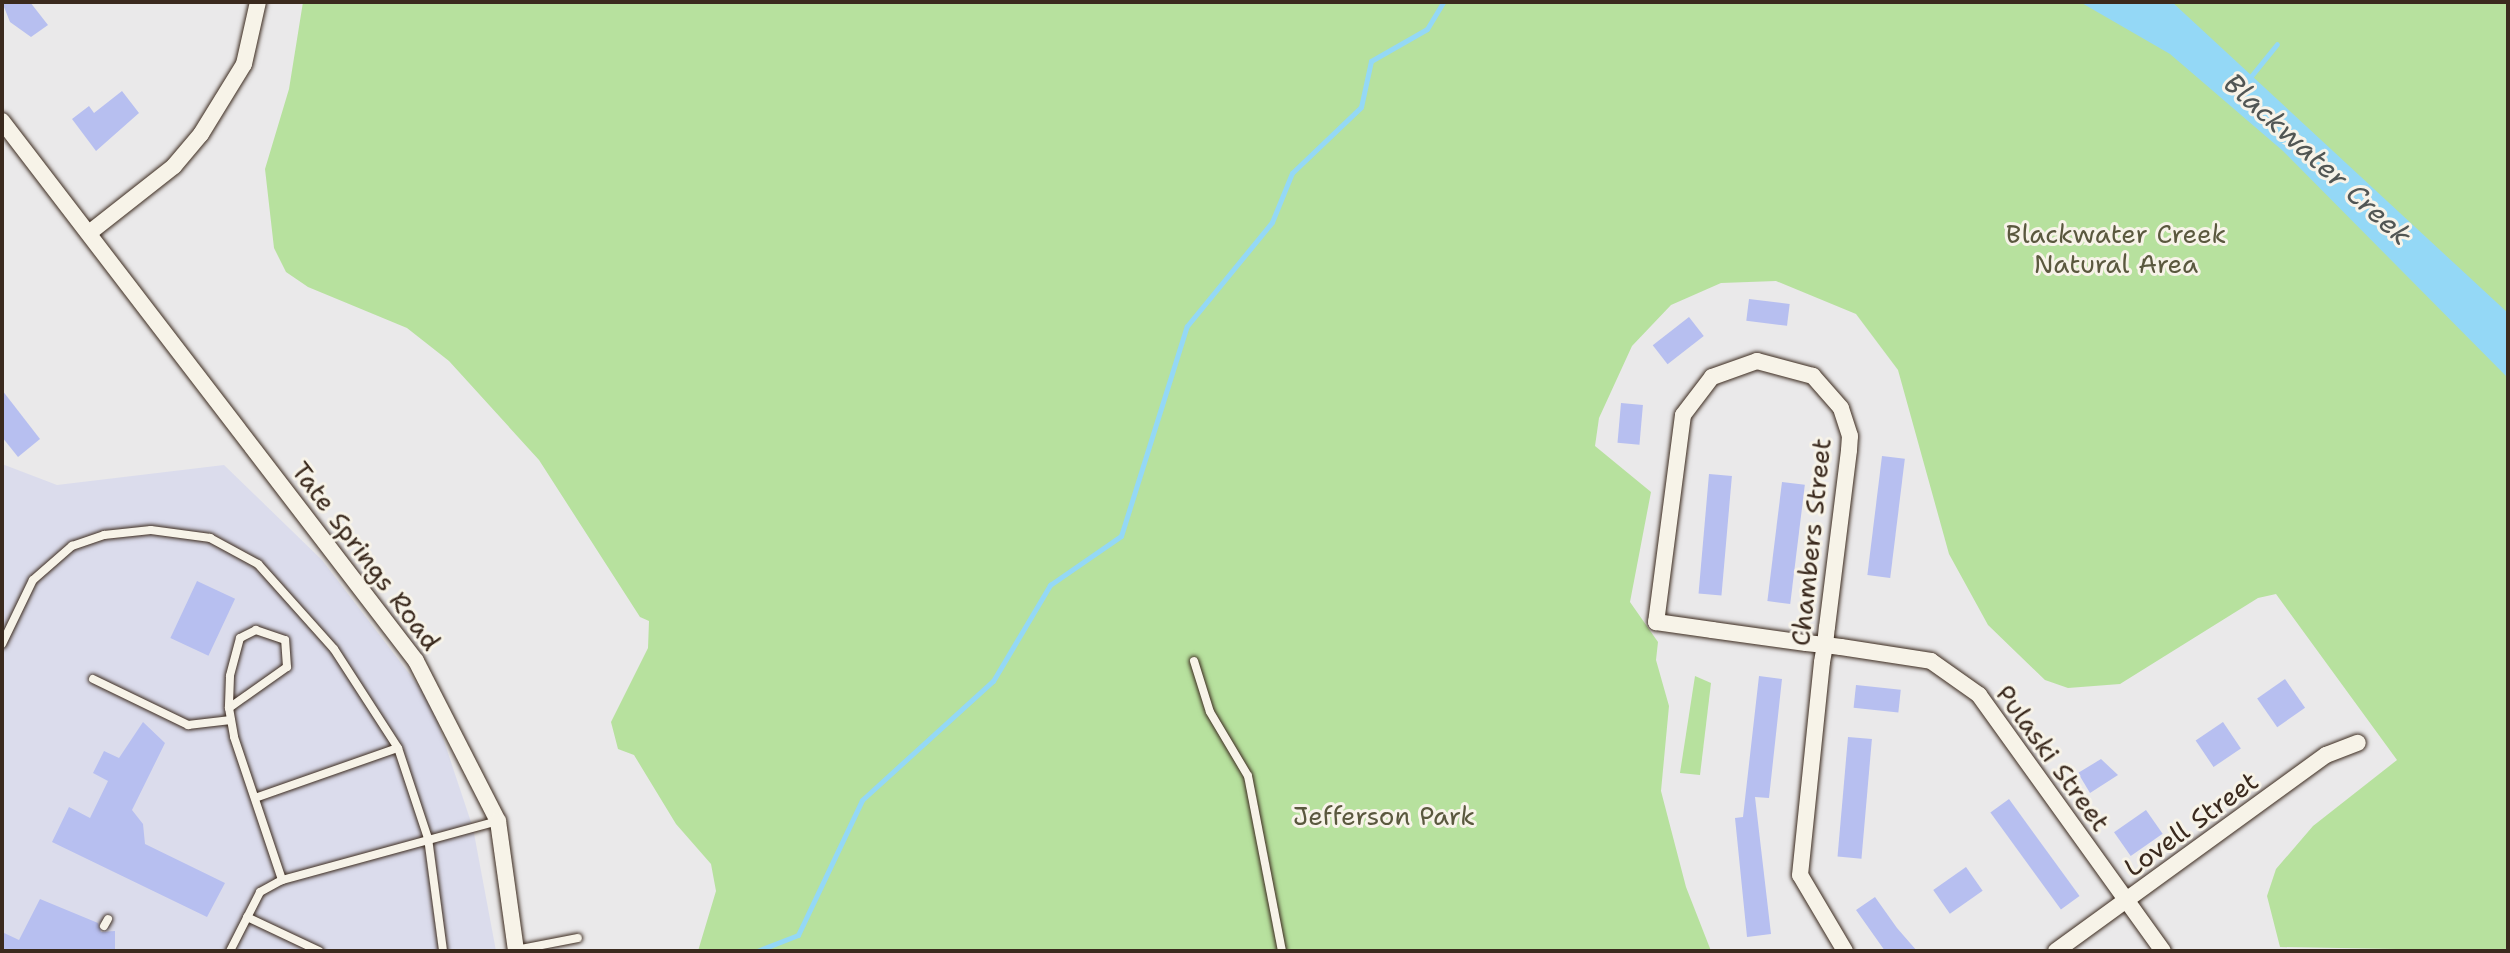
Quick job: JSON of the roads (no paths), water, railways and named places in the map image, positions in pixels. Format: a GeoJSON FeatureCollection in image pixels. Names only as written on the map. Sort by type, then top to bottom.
{"type":"FeatureCollection","features":[{"type":"Feature","properties":{"kind":"street"},"geometry":{"type":"LineString","coordinates":[[89,233],[174,166],[207,125],[244,64],[258,2]]}},
{"type":"Feature","properties":{"kind":"street","name":"Tate Springs Road"},"geometry":{"type":"LineString","coordinates":[[2,121],[416,661],[498,821],[516,951]]}},
{"type":"Feature","properties":{"kind":"street","name":"Chambers Street"},"geometry":{"type":"LineString","coordinates":[[1656,622],[1683,415],[1719,373],[1773,361],[1801,369],[1824,385],[1850,436],[1800,875],[1845,951]]}},
{"type":"Feature","properties":{"kind":"street","name":"Pulaski Street"},"geometry":{"type":"LineString","coordinates":[[1656,622],[1931,661],[1979,695],[2163,951]]}},
{"type":"Feature","properties":{"kind":"street","name":"Lovell Street"},"geometry":{"type":"LineString","coordinates":[[2056,951],[2326,755],[2358,743]]}},
{"type":"Feature","properties":{"kind":"lane"},"geometry":{"type":"LineString","coordinates":[[2,644],[33,580],[72,547],[151,530],[210,538],[258,564],[334,649],[398,748],[428,838],[443,951]]}},
{"type":"Feature","properties":{"kind":"lane"},"geometry":{"type":"LineString","coordinates":[[229,708],[287,667],[285,640],[256,630],[240,638],[232,656],[229,708],[282,880]]}},
{"type":"Feature","properties":{"kind":"lane"},"geometry":{"type":"LineString","coordinates":[[1194,661],[1210,712],[1248,776],[1282,951]]}},
{"type":"Feature","properties":{"kind":"lane"},"geometry":{"type":"LineString","coordinates":[[93,679],[188,724],[231,720]]}},
{"type":"Feature","properties":{"kind":"lane"},"geometry":{"type":"LineString","coordinates":[[255,798],[398,748]]}},
{"type":"Feature","properties":{"kind":"lane"},"geometry":{"type":"LineString","coordinates":[[230,951],[260,892],[282,880],[498,821]]}},
{"type":"Feature","properties":{"kind":"lane"},"geometry":{"type":"LineString","coordinates":[[247,917],[318,951]]}},
{"type":"Feature","properties":{"kind":"lane"},"geometry":{"type":"LineString","coordinates":[[516,951],[578,938]]}},
{"type":"Feature","properties":{"kind":"water","name":"Blackwater Creek"},"geometry":{"type":"Polygon","coordinates":[[[2080,2],[2172,2],[2508,313],[2508,378],[2283,151],[2170,54],[2080,2]]]}},
{"type":"Feature","properties":{"kind":"waterway"},"geometry":{"type":"LineString","coordinates":[[757,951],[798,935],[862,800],[993,681],[1050,585],[1121,536],[1187,326],[1272,222],[1292,173],[1361,107],[1371,61],[1427,29],[1443,2]]}},
{"type":"Feature","properties":{"kind":"waterway","name":"Blackwater Creek"},"geometry":{"type":"LineString","coordinates":[[2248,80],[2277,44]]}},
{"type":"Feature","properties":{"kind":"park label","name":"Blackwater Creek Natural Area"},"geometry":{"type":"Point","coordinates":[2116,249]}},
{"type":"Feature","properties":{"kind":"park label","name":"Jefferson Park"},"geometry":{"type":"Point","coordinates":[1384,816]}}]}
